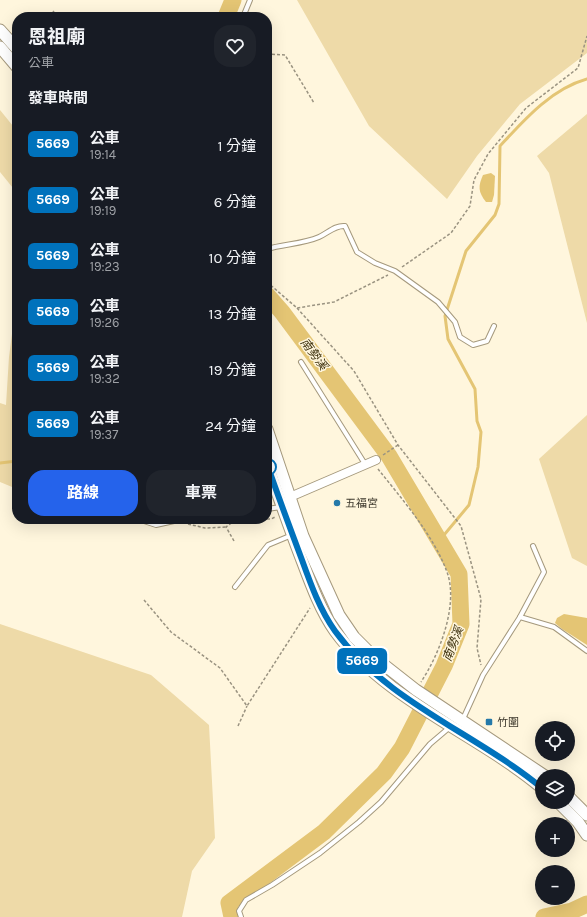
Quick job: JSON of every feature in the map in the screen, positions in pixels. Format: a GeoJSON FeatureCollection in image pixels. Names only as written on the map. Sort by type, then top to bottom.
{"type":"FeatureCollection","features":[{"type":"Feature","properties":{"kind":"street"},"geometry":{"type":"LineString","coordinates":[[0,30],[12,43]]}},
{"type":"Feature","properties":{"kind":"street"},"geometry":{"type":"LineString","coordinates":[[0,47],[12,57]]}},
{"type":"Feature","properties":{"kind":"street"},"geometry":{"type":"LineString","coordinates":[[272,444],[303,536],[339,616],[354,637],[374,657],[418,691],[443,716],[450,727],[496,755],[535,783]]}},
{"type":"Feature","properties":{"kind":"street"},"geometry":{"type":"LineString","coordinates":[[282,507],[290,497],[371,462]]}},
{"type":"Feature","properties":{"kind":"street"},"geometry":{"type":"LineString","coordinates":[[272,478],[316,598],[335,630],[349,648],[366,666],[409,699],[443,716],[462,722],[535,769]]}},
{"type":"Feature","properties":{"kind":"street"},"geometry":{"type":"LineString","coordinates":[[316,598],[327,592]]}},
{"type":"Feature","properties":{"kind":"street"},"geometry":{"type":"LineString","coordinates":[[450,727],[462,722]]}},
{"type":"Feature","properties":{"kind":"street"},"geometry":{"type":"LineString","coordinates":[[575,803],[587,815]]}},
{"type":"Feature","properties":{"kind":"street"},"geometry":{"type":"LineString","coordinates":[[565,809],[578,822],[587,835]]}},
{"type":"Feature","properties":{"kind":"lane"},"geometry":{"type":"LineString","coordinates":[[245,12],[250,0]]}},
{"type":"Feature","properties":{"kind":"lane"},"geometry":{"type":"LineString","coordinates":[[272,248],[304,242],[320,236],[340,225],[345,226],[357,252],[375,264],[395,271],[438,302],[455,322],[460,337],[472,345],[487,341],[494,326]]}},
{"type":"Feature","properties":{"kind":"lane"},"geometry":{"type":"LineString","coordinates":[[301,362],[371,462]]}},
{"type":"Feature","properties":{"kind":"lane"},"geometry":{"type":"LineString","coordinates":[[272,508],[282,507]]}},
{"type":"Feature","properties":{"kind":"lane"},"geometry":{"type":"LineString","coordinates":[[235,587],[268,545],[292,535]]}},
{"type":"Feature","properties":{"kind":"lane"},"geometry":{"type":"LineString","coordinates":[[462,722],[483,675],[520,617],[544,572],[533,546]]}},
{"type":"Feature","properties":{"kind":"lane"},"geometry":{"type":"LineString","coordinates":[[520,617],[554,627],[587,651]]}},
{"type":"Feature","properties":{"kind":"lane"},"geometry":{"type":"LineString","coordinates":[[241,917],[239,910],[246,900],[272,885],[320,853],[359,822],[381,802],[430,744],[450,727]]}},
{"type":"Feature","properties":{"kind":"path"},"geometry":{"type":"LineString","coordinates":[[297,308],[334,302],[395,271],[451,233],[470,206],[474,180],[488,154],[526,108],[557,83],[575,72],[578,68],[587,36]]}},
{"type":"Feature","properties":{"kind":"path"},"geometry":{"type":"LineString","coordinates":[[272,54],[285,55],[314,103]]}},
{"type":"Feature","properties":{"kind":"path"},"geometry":{"type":"LineString","coordinates":[[272,286],[297,308],[354,371],[398,445],[461,526],[481,599],[477,648],[483,675]]}},
{"type":"Feature","properties":{"kind":"path"},"geometry":{"type":"LineString","coordinates":[[398,445],[371,462],[429,538],[448,573],[450,596],[446,626],[438,652],[418,691]]}},
{"type":"Feature","properties":{"kind":"path"},"geometry":{"type":"LineString","coordinates":[[189,524],[194,526],[226,527],[230,524]]}},
{"type":"Feature","properties":{"kind":"path"},"geometry":{"type":"LineString","coordinates":[[226,527],[234,542]]}},
{"type":"Feature","properties":{"kind":"path"},"geometry":{"type":"LineString","coordinates":[[238,726],[246,706],[316,598]]}},
{"type":"Feature","properties":{"kind":"path"},"geometry":{"type":"LineString","coordinates":[[144,600],[171,632],[220,668],[246,706]]}},
{"type":"Feature","properties":{"kind":"shaded area"},"geometry":{"type":"Polygon","coordinates":[[[297,0],[587,0],[587,53],[520,104],[477,156],[447,199],[369,126],[297,0]]]}},
{"type":"Feature","properties":{"kind":"shaded area"},"geometry":{"type":"Polygon","coordinates":[[[0,110],[12,125],[12,187],[0,172],[0,110]]]}},
{"type":"Feature","properties":{"kind":"shaded area"},"geometry":{"type":"Polygon","coordinates":[[[587,114],[587,323],[549,173],[537,156],[587,114]]]}},
{"type":"Feature","properties":{"kind":"shaded area"},"geometry":{"type":"Polygon","coordinates":[[[491,173],[495,176],[494,195],[492,202],[486,202],[480,192],[480,182],[483,175],[491,173]]]}},
{"type":"Feature","properties":{"kind":"shaded area"},"geometry":{"type":"Polygon","coordinates":[[[12,334],[12,487],[0,482],[0,403],[6,405],[12,334]]]}},
{"type":"Feature","properties":{"kind":"shaded area"},"geometry":{"type":"Polygon","coordinates":[[[587,415],[587,566],[572,558],[539,459],[587,415]]]}},
{"type":"Feature","properties":{"kind":"shaded area"},"geometry":{"type":"Polygon","coordinates":[[[564,614],[587,618],[587,645],[555,623],[557,618],[564,614]]]}},
{"type":"Feature","properties":{"kind":"shaded area"},"geometry":{"type":"Polygon","coordinates":[[[0,624],[151,675],[209,725],[215,838],[192,871],[182,917],[0,917],[0,624]]]}},
{"type":"Feature","properties":{"kind":"waterway","name":"南勢溪"},"geometry":{"type":"LineString","coordinates":[[228,12],[233,0]]}},
{"type":"Feature","properties":{"kind":"waterway"},"geometry":{"type":"LineString","coordinates":[[439,541],[469,505],[478,467],[481,432],[477,421],[475,389],[448,339],[445,316],[466,251],[495,215],[499,204],[500,146],[539,106],[562,90],[587,79]]}},
{"type":"Feature","properties":{"kind":"waterway","name":"南勢溪"},"geometry":{"type":"LineString","coordinates":[[232,917],[229,903],[324,832],[384,773],[402,748],[444,666],[461,624],[459,574],[389,456],[272,301]]}},
{"type":"Feature","properties":{"kind":"waterway"},"geometry":{"type":"LineString","coordinates":[[0,463],[12,462]]}},
{"type":"Feature","properties":{"kind":"waterway","name":"南勢溪"},"geometry":{"type":"LineString","coordinates":[[544,917],[572,911],[587,904]]}},
{"type":"Feature","properties":{"kind":"bus line","name":"5669"},"geometry":{"type":"LineString","coordinates":[[272,478],[316,598],[335,630],[349,648],[366,666],[409,699],[450,727],[496,755],[535,783]]}},
{"type":"Feature","properties":{"kind":"place","name":"五福宮"},"geometry":{"type":"Point","coordinates":[337,503]}},
{"type":"Feature","properties":{"kind":"place","name":"竹圍"},"geometry":{"type":"Point","coordinates":[489,722]}}]}
